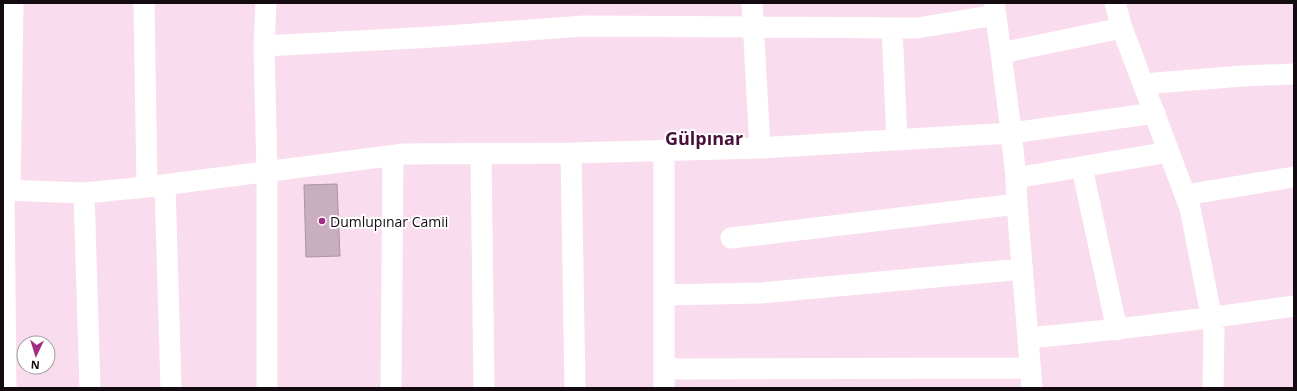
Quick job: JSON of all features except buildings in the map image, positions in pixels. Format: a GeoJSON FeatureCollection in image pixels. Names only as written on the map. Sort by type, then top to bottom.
{"type":"FeatureCollection","features":[{"type":"Feature","properties":{"kind":"street"},"geometry":{"type":"LineString","coordinates":[[6,388],[6,190],[13,3]]}},
{"type":"Feature","properties":{"kind":"street"},"geometry":{"type":"LineString","coordinates":[[144,3],[171,388]]}},
{"type":"Feature","properties":{"kind":"street"},"geometry":{"type":"LineString","coordinates":[[266,3],[264,46],[267,172],[267,388]]}},
{"type":"Feature","properties":{"kind":"street"},"geometry":{"type":"LineString","coordinates":[[752,3],[760,148]]}},
{"type":"Feature","properties":{"kind":"street"},"geometry":{"type":"LineString","coordinates":[[1116,3],[1122,28],[1190,208],[1214,330],[1213,388]]}},
{"type":"Feature","properties":{"kind":"street"},"geometry":{"type":"LineString","coordinates":[[264,46],[433,37],[584,26],[917,28],[995,9],[1016,178],[1031,378],[664,379],[664,150]]}},
{"type":"Feature","properties":{"kind":"street"},"geometry":{"type":"LineString","coordinates":[[892,28],[897,140]]}},
{"type":"Feature","properties":{"kind":"street"},"geometry":{"type":"LineString","coordinates":[[1001,53],[1122,28]]}},
{"type":"Feature","properties":{"kind":"street"},"geometry":{"type":"LineString","coordinates":[[1144,84],[1242,76],[1294,74]]}},
{"type":"Feature","properties":{"kind":"street"},"geometry":{"type":"LineString","coordinates":[[6,190],[84,192],[156,186],[404,154],[572,153],[760,148],[1011,133],[1155,113]]}},
{"type":"Feature","properties":{"kind":"street"},"geometry":{"type":"LineString","coordinates":[[1016,178],[1169,152]]}},
{"type":"Feature","properties":{"kind":"street"},"geometry":{"type":"LineString","coordinates":[[572,153],[575,388]]}},
{"type":"Feature","properties":{"kind":"street"},"geometry":{"type":"LineString","coordinates":[[481,154],[484,388]]}},
{"type":"Feature","properties":{"kind":"street"},"geometry":{"type":"LineString","coordinates":[[391,388],[393,156]]}},
{"type":"Feature","properties":{"kind":"street"},"geometry":{"type":"LineString","coordinates":[[1082,168],[1116,330]]}},
{"type":"Feature","properties":{"kind":"street"},"geometry":{"type":"LineString","coordinates":[[1185,195],[1294,177]]}},
{"type":"Feature","properties":{"kind":"street"},"geometry":{"type":"LineString","coordinates":[[84,192],[90,388]]}},
{"type":"Feature","properties":{"kind":"street"},"geometry":{"type":"LineString","coordinates":[[731,238],[1017,204]]}},
{"type":"Feature","properties":{"kind":"street"},"geometry":{"type":"LineString","coordinates":[[664,295],[761,293],[1022,269]]}},
{"type":"Feature","properties":{"kind":"street"},"geometry":{"type":"LineString","coordinates":[[1028,338],[1116,330],[1294,306]]}},
{"type":"Feature","properties":{"kind":"place","name":"Dumlupınar Camii"},"geometry":{"type":"Point","coordinates":[322,221]}},
{"type":"Feature","properties":{"kind":"district","name":"Gülpınar"},"geometry":{"type":"Point","coordinates":[704,138]}}]}
